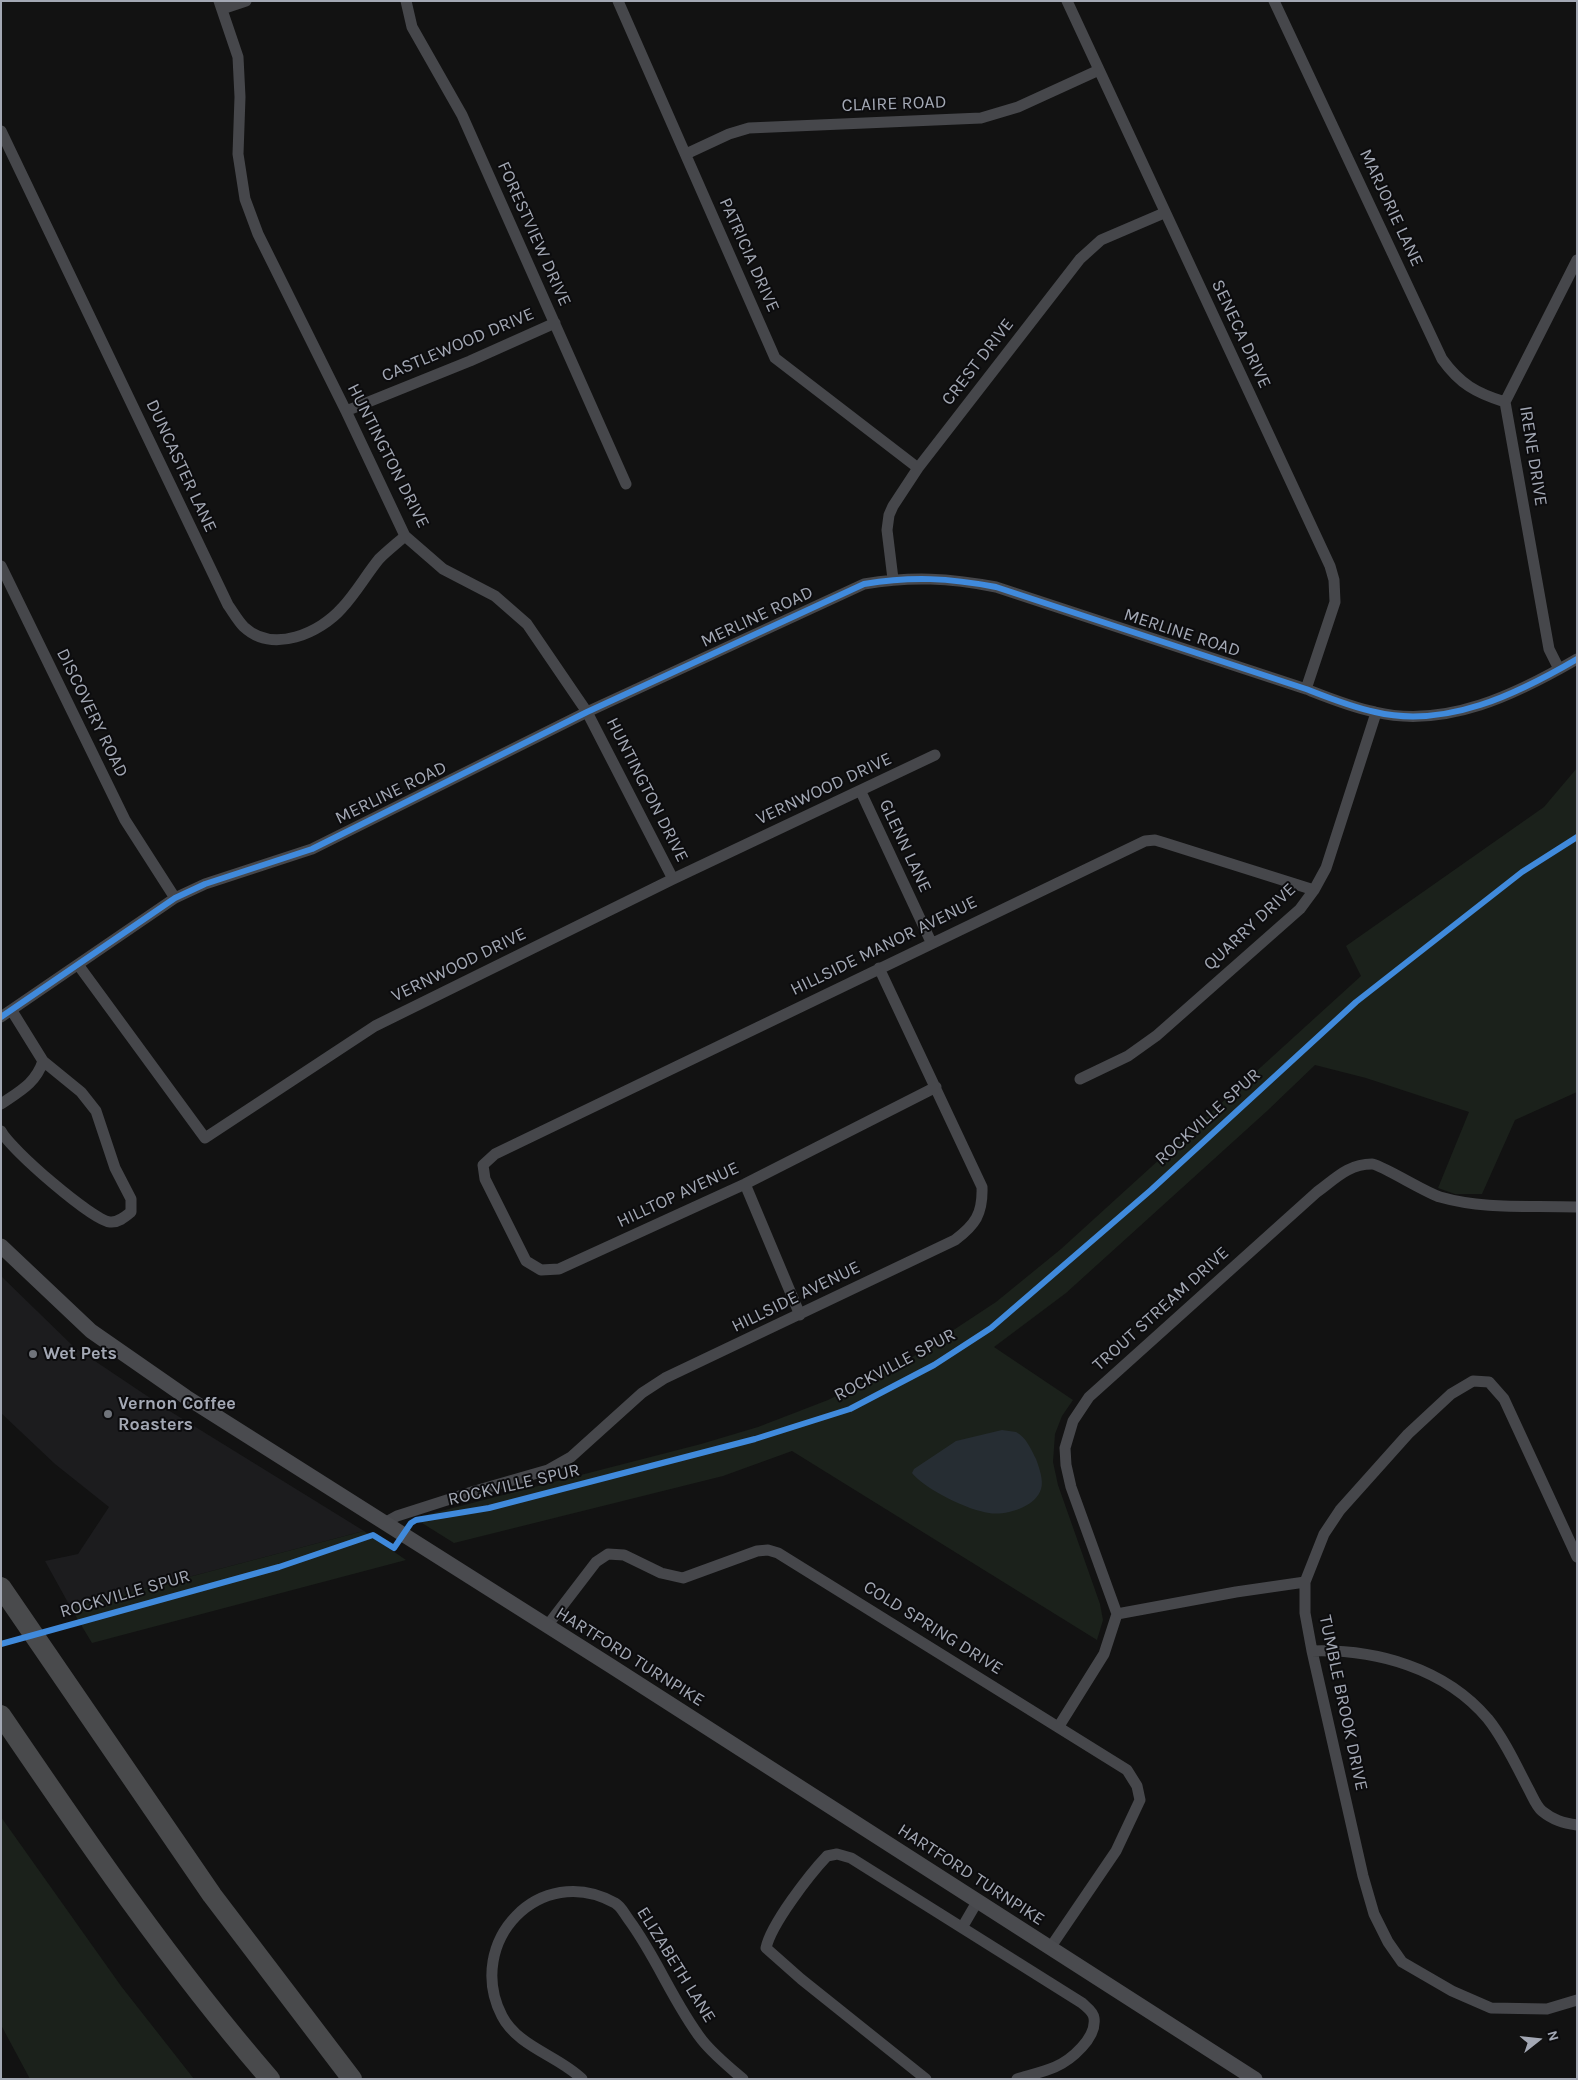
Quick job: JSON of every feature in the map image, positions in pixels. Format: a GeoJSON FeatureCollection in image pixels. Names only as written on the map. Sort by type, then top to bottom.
{"type":"FeatureCollection","features":[{"type":"Feature","properties":{"kind":"highway"},"geometry":{"type":"LineString","coordinates":[[1,1587],[212,1895],[352,2079]]}},
{"type":"Feature","properties":{"kind":"highway"},"geometry":{"type":"LineString","coordinates":[[1,1716],[143,1919],[209,2006],[270,2079]]}},
{"type":"Feature","properties":{"kind":"main road","name":"HARTFORD TURNPIKE"},"geometry":{"type":"LineString","coordinates":[[1,1246],[69,1311],[109,1345],[186,1397],[386,1522],[1255,2079]]}},
{"type":"Feature","properties":{"kind":"street"},"geometry":{"type":"LineString","coordinates":[[220,5],[246,1]]}},
{"type":"Feature","properties":{"kind":"street","name":"FORESTVIEW DRIVE"},"geometry":{"type":"LineString","coordinates":[[406,1],[412,27],[462,115],[626,484]]}},
{"type":"Feature","properties":{"kind":"street","name":"PATRICIA DRIVE"},"geometry":{"type":"LineString","coordinates":[[618,1],[775,358],[918,468]]}},
{"type":"Feature","properties":{"kind":"street","name":"SENECA DRIVE"},"geometry":{"type":"LineString","coordinates":[[1067,1],[1322,547],[1334,580],[1335,602],[1306,689]]}},
{"type":"Feature","properties":{"kind":"street","name":"MARJORIE LANE"},"geometry":{"type":"LineString","coordinates":[[1274,1],[1442,359],[1455,376],[1468,386],[1488,397],[1505,402]]}},
{"type":"Feature","properties":{"kind":"street","name":"HUNTINGTON DRIVE"},"geometry":{"type":"LineString","coordinates":[[220,5],[238,57],[240,97],[238,154],[245,199],[258,234],[346,411],[405,536],[443,569],[495,596],[527,624],[587,712],[673,879]]}},
{"type":"Feature","properties":{"kind":"street","name":"CLAIRE ROAD"},"geometry":{"type":"LineString","coordinates":[[686,154],[729,134],[749,128],[980,118],[1018,107],[1099,70]]}},
{"type":"Feature","properties":{"kind":"street","name":"DUNCASTER LANE"},"geometry":{"type":"LineString","coordinates":[[1,132],[5,149],[116,367],[228,605],[244,627],[260,636],[277,640],[298,637],[326,624],[343,608],[380,558],[405,536]]}},
{"type":"Feature","properties":{"kind":"street","name":"CREST DRIVE"},"geometry":{"type":"LineString","coordinates":[[893,580],[887,530],[889,515],[918,468],[1080,260],[1100,240],[1164,212]]}},
{"type":"Feature","properties":{"kind":"street","name":"IRENE DRIVE"},"geometry":{"type":"LineString","coordinates":[[1559,669],[1549,649],[1505,402],[1577,260]]}},
{"type":"Feature","properties":{"kind":"street","name":"CASTLEWOOD DRIVE"},"geometry":{"type":"LineString","coordinates":[[346,411],[470,361],[555,323]]}},
{"type":"Feature","properties":{"kind":"street","name":"DISCOVERY ROAD"},"geometry":{"type":"LineString","coordinates":[[1,566],[125,820],[175,898]]}},
{"type":"Feature","properties":{"kind":"street","name":"MERLINE ROAD"},"geometry":{"type":"LineString","coordinates":[[1,1017],[79,966],[175,898],[206,884],[312,849],[587,712],[864,584],[912,578],[956,579],[996,587],[1306,689],[1340,703],[1376,713],[1413,717],[1450,714],[1482,705],[1577,659]]}},
{"type":"Feature","properties":{"kind":"street","name":"QUARRY DRIVE"},"geometry":{"type":"LineString","coordinates":[[1080,1079],[1128,1056],[1156,1036],[1300,909],[1314,890],[1326,868],[1376,713]]}},
{"type":"Feature","properties":{"kind":"street","name":"VERNWOOD DRIVE"},"geometry":{"type":"LineString","coordinates":[[79,966],[206,1138],[375,1026],[673,879],[861,792],[935,755]]}},
{"type":"Feature","properties":{"kind":"street","name":"GLENN LANE"},"geometry":{"type":"LineString","coordinates":[[861,792],[931,942]]}},
{"type":"Feature","properties":{"kind":"street","name":"HILLSIDE MANOR AVENUE"},"geometry":{"type":"LineString","coordinates":[[483,1165],[495,1154],[931,942],[1145,842],[1155,840],[1314,890]]}},
{"type":"Feature","properties":{"kind":"street","name":"HILLSIDE AVENUE"},"geometry":{"type":"LineString","coordinates":[[386,1522],[397,1516],[475,1490],[548,1470],[571,1457],[650,1388],[665,1378],[955,1240],[973,1226],[982,1203],[982,1187],[879,968]]}},
{"type":"Feature","properties":{"kind":"street"},"geometry":{"type":"LineString","coordinates":[[1,1131],[31,1165],[96,1217],[111,1223],[123,1219],[131,1212],[131,1199],[115,1168],[96,1110],[81,1092],[43,1061],[12,1011]]}},
{"type":"Feature","properties":{"kind":"street"},"geometry":{"type":"LineString","coordinates":[[1,1104],[32,1084],[39,1073],[43,1061]]}},
{"type":"Feature","properties":{"kind":"street","name":"HILLTOP AVENUE"},"geometry":{"type":"LineString","coordinates":[[483,1165],[485,1179],[526,1261],[540,1270],[559,1269],[745,1184],[936,1086]]}},
{"type":"Feature","properties":{"kind":"street","name":"TROUT STREAM DRIVE"},"geometry":{"type":"LineString","coordinates":[[1117,1614],[1071,1487],[1065,1448],[1073,1421],[1089,1397],[1316,1192],[1353,1166],[1375,1164],[1404,1181],[1439,1197],[1467,1203],[1514,1207],[1577,1207]]}},
{"type":"Feature","properties":{"kind":"street"},"geometry":{"type":"LineString","coordinates":[[745,1184],[800,1315]]}},
{"type":"Feature","properties":{"kind":"street","name":"TUMBLE BROOK DRIVE"},"geometry":{"type":"LineString","coordinates":[[1577,1558],[1504,1399],[1489,1382],[1473,1381],[1451,1394],[1408,1434],[1340,1510],[1324,1534],[1305,1582],[1306,1613],[1312,1651],[1363,1876],[1374,1914],[1388,1942],[1402,1962],[1452,1991],[1491,2008],[1547,2009],[1577,2000]]}},
{"type":"Feature","properties":{"kind":"street","name":"COLD SPRING DRIVE"},"geometry":{"type":"LineString","coordinates":[[548,1626],[596,1562],[608,1554],[624,1555],[661,1572],[683,1578],[757,1551],[768,1550],[778,1553],[1128,1770],[1137,1786],[1140,1800],[1116,1851],[1050,1948]]}},
{"type":"Feature","properties":{"kind":"street"},"geometry":{"type":"LineString","coordinates":[[1059,1726],[1104,1654],[1117,1614],[1236,1592],[1305,1582]]}},
{"type":"Feature","properties":{"kind":"street"},"geometry":{"type":"LineString","coordinates":[[1312,1651],[1357,1653],[1379,1657],[1414,1667],[1453,1687],[1489,1721],[1541,1810],[1561,1823],[1577,1825]]}},
{"type":"Feature","properties":{"kind":"street"},"geometry":{"type":"LineString","coordinates":[[926,2079],[772,1955],[766,1948],[769,1935],[818,1866],[828,1856],[837,1854],[851,1858],[963,1926],[1082,2003],[1091,2012],[1094,2019],[1085,2043],[1075,2054],[1056,2066],[1017,2079]]}},
{"type":"Feature","properties":{"kind":"street","name":"ELIZABETH LANE"},"geometry":{"type":"LineString","coordinates":[[582,2079],[575,2072],[543,2054],[518,2034],[503,2018],[493,1993],[492,1961],[502,1933],[520,1910],[554,1893],[588,1892],[617,1903],[643,1939],[674,1996],[702,2041],[743,2079]]}},
{"type":"Feature","properties":{"kind":"street"},"geometry":{"type":"LineString","coordinates":[[963,1926],[977,1902]]}},
{"type":"Feature","properties":{"kind":"shaded area"},"geometry":{"type":"Polygon","coordinates":[[[1577,768],[1577,1092],[1515,1120],[1482,1194],[1455,1194],[1438,1188],[1469,1112],[1366,1078],[1315,1065],[1267,1111],[1066,1293],[994,1347],[1073,1400],[1062,1416],[1055,1434],[1053,1462],[1058,1485],[1100,1604],[1103,1620],[1097,1640],[792,1451],[723,1476],[454,1543],[414,1518],[701,1444],[758,1427],[828,1400],[908,1360],[996,1302],[1061,1249],[1361,976],[1346,946],[1544,807],[1577,768]]]}},
{"type":"Feature","properties":{"kind":"shaded area"},"geometry":{"type":"Polygon","coordinates":[[[1,1276],[74,1347],[168,1410],[364,1531],[71,1608],[45,1561],[78,1554],[109,1507],[55,1464],[1,1413],[1,1276]]]}},
{"type":"Feature","properties":{"kind":"shaded area"},"geometry":{"type":"Polygon","coordinates":[[[1002,1430],[1016,1432],[1023,1437],[1036,1459],[1041,1474],[1042,1486],[1038,1495],[1033,1501],[1019,1509],[996,1514],[970,1508],[927,1486],[912,1473],[914,1469],[956,1441],[1002,1430]]]}},
{"type":"Feature","properties":{"kind":"shaded area"},"geometry":{"type":"Polygon","coordinates":[[[364,1531],[406,1560],[92,1643],[71,1608],[364,1531]]]}},
{"type":"Feature","properties":{"kind":"shaded area"},"geometry":{"type":"Polygon","coordinates":[[[1,1817],[121,1986],[194,2079],[30,2079],[1,2025],[1,1817]]]}},
{"type":"Feature","properties":{"kind":"cycle path"},"geometry":{"type":"LineString","coordinates":[[1,1017],[175,898],[205,884],[312,849],[587,712],[864,584],[882,581],[930,579],[996,587],[1306,689],[1349,705],[1375,712],[1402,716],[1428,716],[1480,705],[1505,696],[1577,659]]}},
{"type":"Feature","properties":{"kind":"cycle path","name":"ROCKVILLE SPUR"},"geometry":{"type":"LineString","coordinates":[[1,1644],[279,1567],[373,1535],[394,1548],[411,1523],[416,1520],[489,1508],[755,1439],[850,1409],[934,1365],[991,1328],[1151,1190],[1356,1002],[1522,872],[1577,837]]}},
{"type":"Feature","properties":{"kind":"place","name":"Wet Pets"},"geometry":{"type":"Point","coordinates":[33,1354]}},
{"type":"Feature","properties":{"kind":"place","name":"Vernon Coffee Roasters"},"geometry":{"type":"Point","coordinates":[108,1414]}}]}
